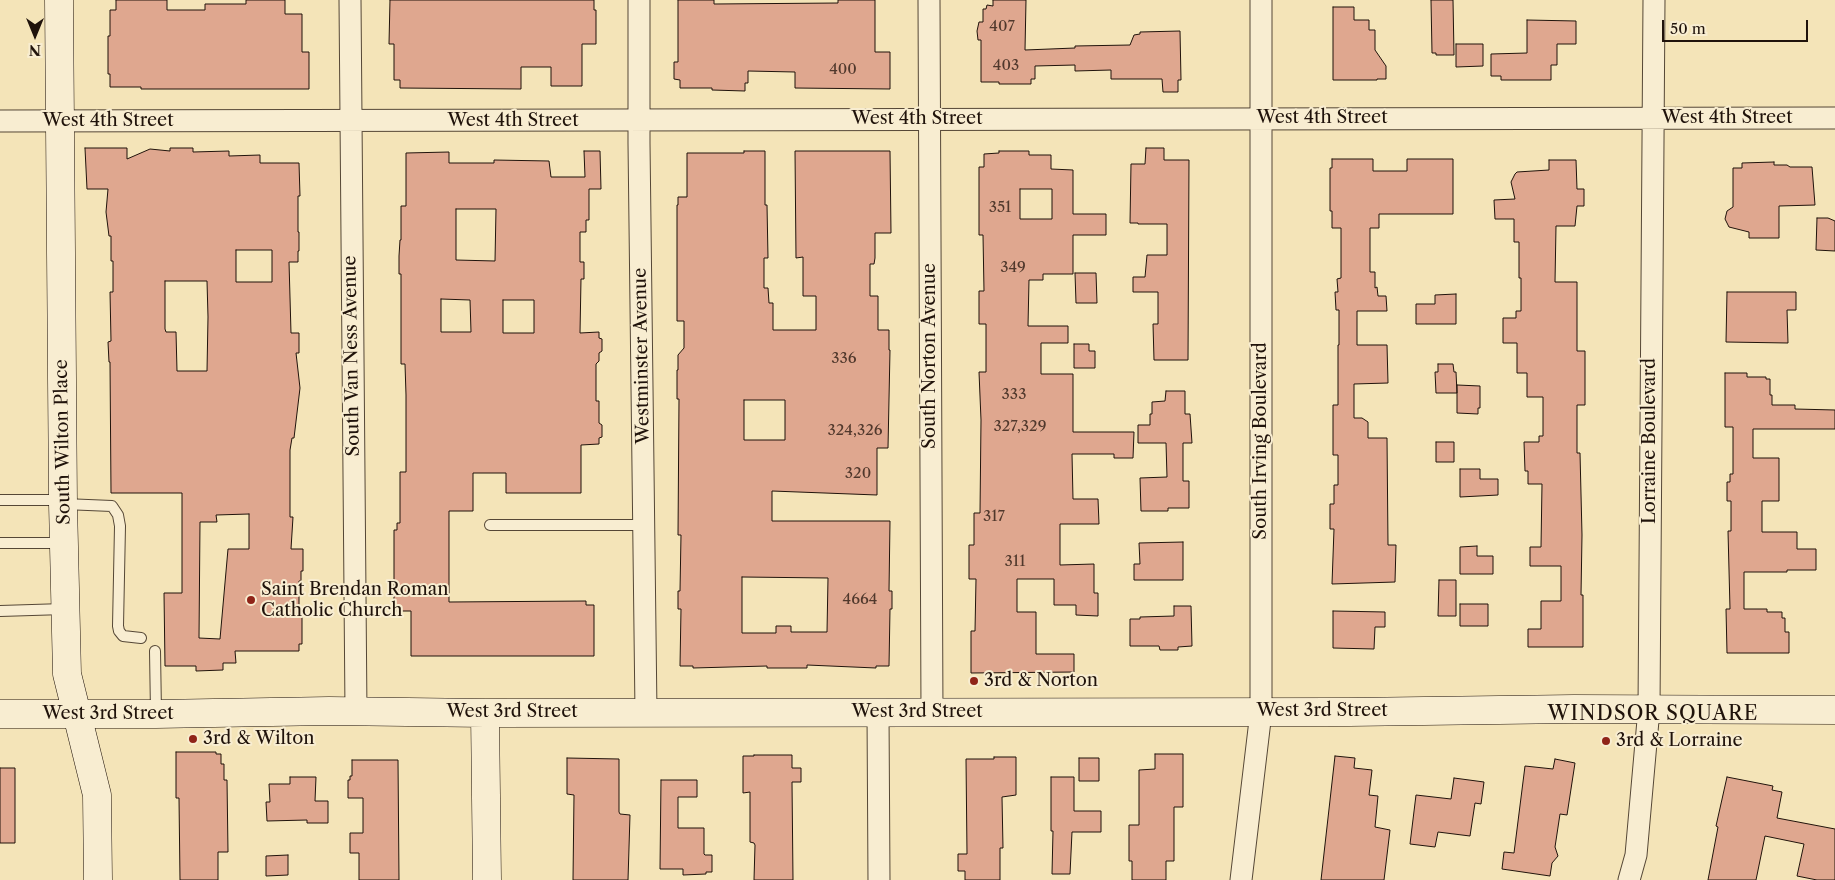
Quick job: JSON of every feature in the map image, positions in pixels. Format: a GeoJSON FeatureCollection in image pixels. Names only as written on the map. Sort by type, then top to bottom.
{"type":"FeatureCollection","features":[{"type":"Feature","properties":{"kind":"main road","name":"South Wilton Place"},"geometry":{"type":"LineString","coordinates":[[59,0],[63,502],[67,674],[97,795],[98,880]]}},
{"type":"Feature","properties":{"kind":"main road","name":"West 3rd Street"},"geometry":{"type":"LineString","coordinates":[[0,714],[328,711],[485,713],[1835,710]]}},
{"type":"Feature","properties":{"kind":"main road"},"geometry":{"type":"LineString","coordinates":[[485,713],[487,880]]}},
{"type":"Feature","properties":{"kind":"street","name":"South Van Ness Avenue"},"geometry":{"type":"LineString","coordinates":[[350,0],[356,712]]}},
{"type":"Feature","properties":{"kind":"street","name":"Westminster Avenue"},"geometry":{"type":"LineString","coordinates":[[639,0],[646,712]]}},
{"type":"Feature","properties":{"kind":"street","name":"South Norton Avenue"},"geometry":{"type":"LineString","coordinates":[[929,0],[932,712]]}},
{"type":"Feature","properties":{"kind":"street","name":"South Irving Boulevard"},"geometry":{"type":"LineString","coordinates":[[1240,880],[1261,712],[1261,0]]}},
{"type":"Feature","properties":{"kind":"street","name":"Lorraine Boulevard"},"geometry":{"type":"LineString","coordinates":[[1629,880],[1636,856],[1649,709],[1654,0]]}},
{"type":"Feature","properties":{"kind":"street","name":"West 4th Street"},"geometry":{"type":"LineString","coordinates":[[0,121],[1835,118]]}},
{"type":"Feature","properties":{"kind":"street"},"geometry":{"type":"LineString","coordinates":[[878,712],[878,880]]}},
{"type":"Feature","properties":{"kind":"lane"},"geometry":{"type":"LineString","coordinates":[[0,500],[112,506],[118,515],[120,526],[119,632],[124,636],[141,638]]}},
{"type":"Feature","properties":{"kind":"lane"},"geometry":{"type":"LineString","coordinates":[[490,525],[644,525]]}},
{"type":"Feature","properties":{"kind":"lane"},"geometry":{"type":"LineString","coordinates":[[0,543],[64,543]]}},
{"type":"Feature","properties":{"kind":"lane"},"geometry":{"type":"LineString","coordinates":[[0,610],[65,609]]}},
{"type":"Feature","properties":{"kind":"lane"},"geometry":{"type":"LineString","coordinates":[[155,651],[156,714]]}},
{"type":"Feature","properties":{"kind":"building"},"geometry":{"type":"Polygon","coordinates":[[[116,0],[167,0],[167,10],[205,10],[205,4],[246,4],[246,0],[285,0],[285,14],[302,14],[302,52],[309,52],[309,89],[141,89],[141,87],[110,87],[108,36],[110,36],[110,10],[116,10],[116,0]]]}},
{"type":"Feature","properties":{"kind":"building"},"geometry":{"type":"Polygon","coordinates":[[[390,0],[594,0],[594,10],[596,10],[596,44],[582,44],[582,86],[551,86],[551,67],[521,67],[521,89],[400,88],[400,80],[394,80],[394,44],[389,44],[390,0]]]}},
{"type":"Feature","properties":{"kind":"building"},"geometry":{"type":"Polygon","coordinates":[[[678,0],[714,0],[714,4],[838,3],[838,0],[875,0],[875,52],[890,52],[890,89],[795,88],[795,72],[748,71],[748,83],[745,83],[745,91],[680,88],[680,80],[674,79],[674,62],[678,62],[678,0]]]}},
{"type":"Feature","properties":{"kind":"building"},"geometry":{"type":"Polygon","coordinates":[[[993,0],[1026,0],[1025,50],[1075,48],[1075,46],[1130,45],[1134,35],[1140,34],[1140,32],[1180,31],[1181,80],[1178,80],[1178,92],[1163,92],[1162,79],[1111,79],[1111,70],[1075,71],[1075,65],[1035,66],[1035,79],[1031,79],[1031,84],[981,82],[981,40],[978,40],[977,31],[979,22],[983,22],[983,9],[986,9],[987,5],[993,6],[993,0]]]}},
{"type":"Feature","properties":{"kind":"building"},"geometry":{"type":"Polygon","coordinates":[[[1431,0],[1453,0],[1454,55],[1436,55],[1436,53],[1432,53],[1431,0]]]}},
{"type":"Feature","properties":{"kind":"building"},"geometry":{"type":"Polygon","coordinates":[[[1333,7],[1354,7],[1354,20],[1369,20],[1369,30],[1375,30],[1375,50],[1386,66],[1386,79],[1333,80],[1333,7]]]}},
{"type":"Feature","properties":{"kind":"building"},"geometry":{"type":"Polygon","coordinates":[[[1527,20],[1576,21],[1576,44],[1557,44],[1557,65],[1551,65],[1551,80],[1501,80],[1501,76],[1491,76],[1491,54],[1527,53],[1527,20]]]}},
{"type":"Feature","properties":{"kind":"building"},"geometry":{"type":"Polygon","coordinates":[[[1456,44],[1483,44],[1483,66],[1456,67],[1456,44]]]}},
{"type":"Feature","properties":{"kind":"building"},"geometry":{"type":"Polygon","coordinates":[[[85,148],[127,148],[127,159],[150,149],[170,151],[170,148],[193,148],[193,152],[229,151],[229,156],[260,155],[260,163],[299,163],[298,262],[289,262],[291,333],[299,333],[299,353],[296,353],[300,388],[294,438],[292,438],[290,450],[290,517],[293,517],[291,549],[303,549],[303,571],[301,571],[301,581],[299,581],[299,615],[302,615],[302,644],[299,644],[299,651],[235,651],[236,663],[223,663],[223,670],[196,671],[196,666],[165,666],[164,593],[182,593],[182,493],[111,493],[110,362],[108,342],[111,341],[110,292],[113,292],[113,261],[111,261],[111,236],[109,236],[106,212],[108,189],[87,189],[85,148]],[[236,250],[236,282],[272,282],[272,250],[236,250]],[[165,281],[166,332],[176,332],[177,371],[207,371],[207,281],[165,281]],[[249,514],[216,515],[217,522],[200,522],[199,638],[220,639],[228,549],[249,549],[249,514]]]}},
{"type":"Feature","properties":{"kind":"building"},"geometry":{"type":"Polygon","coordinates":[[[1146,148],[1164,148],[1164,160],[1189,160],[1188,360],[1154,360],[1153,324],[1158,324],[1158,292],[1133,292],[1133,277],[1145,277],[1147,255],[1167,255],[1167,224],[1130,223],[1131,164],[1145,164],[1146,148]]]}},
{"type":"Feature","properties":{"kind":"building"},"geometry":{"type":"Polygon","coordinates":[[[584,151],[600,151],[601,189],[589,189],[589,220],[586,220],[586,232],[580,232],[580,262],[584,262],[584,279],[581,279],[580,333],[599,332],[599,338],[602,339],[602,351],[599,353],[599,361],[596,364],[596,401],[599,401],[599,423],[602,425],[602,437],[599,438],[599,444],[581,445],[581,493],[506,493],[506,473],[473,473],[473,511],[449,511],[449,602],[586,601],[586,605],[594,605],[594,656],[411,656],[411,611],[394,611],[394,530],[397,530],[397,523],[400,523],[400,472],[406,472],[405,364],[401,364],[401,274],[399,274],[399,256],[401,206],[406,206],[406,153],[449,152],[449,163],[494,163],[494,160],[549,161],[551,177],[585,177],[584,151]],[[456,209],[456,260],[495,261],[496,209],[456,209]],[[441,299],[441,332],[471,332],[470,300],[441,299]],[[503,300],[503,333],[534,333],[534,300],[503,300]]]}},
{"type":"Feature","properties":{"kind":"building"},"geometry":{"type":"Polygon","coordinates":[[[744,151],[765,151],[765,205],[767,205],[768,258],[764,258],[764,288],[768,288],[769,303],[773,303],[773,330],[816,330],[816,296],[803,296],[803,257],[796,258],[795,151],[890,151],[891,233],[875,233],[875,258],[874,264],[870,264],[870,296],[878,296],[878,330],[889,330],[890,350],[888,448],[877,448],[877,495],[772,491],[772,521],[890,521],[889,591],[892,591],[892,609],[890,609],[889,666],[876,666],[876,668],[807,665],[807,668],[767,668],[767,666],[693,668],[693,666],[680,666],[681,609],[678,609],[678,591],[680,591],[681,535],[678,535],[679,399],[677,399],[677,370],[678,355],[684,348],[684,321],[677,321],[677,205],[678,197],[687,197],[687,153],[744,153],[744,151]],[[744,400],[744,440],[785,440],[785,400],[744,400]],[[742,577],[742,633],[776,633],[776,626],[791,626],[791,632],[827,632],[828,578],[742,577]]]}},
{"type":"Feature","properties":{"kind":"building"},"geometry":{"type":"Polygon","coordinates":[[[999,151],[1029,151],[1029,155],[1051,155],[1051,169],[1073,170],[1073,214],[1106,214],[1106,235],[1073,235],[1073,274],[1043,274],[1043,280],[1029,280],[1028,326],[1068,326],[1068,343],[1041,343],[1041,374],[1073,374],[1073,432],[1134,432],[1133,458],[1114,458],[1114,454],[1072,454],[1073,499],[1098,499],[1099,524],[1060,524],[1060,565],[1094,564],[1094,593],[1098,593],[1098,616],[1076,615],[1076,605],[1054,605],[1054,579],[1017,579],[1017,612],[1036,612],[1036,654],[1074,654],[1074,672],[971,673],[971,631],[975,631],[976,579],[969,579],[969,545],[974,545],[974,513],[980,513],[981,420],[979,372],[986,372],[986,324],[979,324],[979,291],[984,291],[983,235],[979,235],[979,167],[984,167],[984,154],[999,153],[999,151]],[[1020,189],[1020,219],[1052,219],[1052,189],[1020,189]]]}},
{"type":"Feature","properties":{"kind":"building"},"geometry":{"type":"Polygon","coordinates":[[[1332,159],[1373,159],[1373,171],[1407,171],[1407,159],[1453,159],[1453,214],[1379,214],[1379,228],[1370,228],[1370,272],[1375,272],[1375,288],[1377,287],[1378,296],[1386,296],[1387,311],[1357,311],[1357,345],[1387,345],[1388,383],[1354,384],[1354,418],[1362,418],[1368,422],[1368,438],[1387,438],[1388,545],[1396,545],[1395,582],[1332,584],[1334,529],[1330,529],[1330,504],[1334,504],[1334,485],[1338,485],[1338,455],[1333,455],[1333,405],[1338,405],[1339,345],[1339,310],[1336,310],[1335,292],[1338,292],[1337,279],[1341,278],[1341,228],[1332,228],[1330,168],[1332,168],[1332,159]]]}},
{"type":"Feature","properties":{"kind":"building"},"geometry":{"type":"Polygon","coordinates":[[[1549,160],[1576,160],[1577,189],[1584,189],[1584,206],[1577,206],[1575,226],[1556,226],[1555,282],[1577,282],[1577,351],[1585,351],[1585,405],[1577,405],[1577,453],[1580,453],[1583,647],[1528,647],[1528,629],[1541,629],[1541,601],[1561,601],[1561,566],[1530,566],[1530,547],[1541,547],[1542,484],[1528,484],[1528,471],[1525,471],[1524,442],[1539,442],[1539,436],[1543,436],[1543,397],[1527,397],[1527,373],[1517,373],[1517,343],[1503,343],[1503,318],[1516,318],[1516,311],[1521,311],[1519,242],[1514,242],[1514,219],[1495,219],[1494,200],[1515,199],[1511,182],[1515,174],[1517,172],[1549,170],[1549,160]]]}},
{"type":"Feature","properties":{"kind":"building"},"geometry":{"type":"Polygon","coordinates":[[[1774,162],[1774,165],[1812,167],[1815,205],[1779,206],[1779,238],[1749,238],[1749,232],[1729,227],[1725,219],[1727,211],[1733,207],[1733,168],[1742,168],[1742,163],[1774,162]]]}},
{"type":"Feature","properties":{"kind":"building"},"geometry":{"type":"Polygon","coordinates":[[[1817,218],[1828,218],[1835,221],[1835,251],[1816,250],[1817,218]]]}},
{"type":"Feature","properties":{"kind":"building"},"geometry":{"type":"Polygon","coordinates":[[[1075,273],[1096,273],[1097,303],[1076,303],[1075,273]]]}},
{"type":"Feature","properties":{"kind":"building"},"geometry":{"type":"Polygon","coordinates":[[[1727,292],[1796,292],[1796,310],[1787,310],[1788,343],[1726,342],[1727,292]]]}},
{"type":"Feature","properties":{"kind":"building"},"geometry":{"type":"Polygon","coordinates":[[[1456,294],[1456,324],[1416,324],[1416,304],[1435,304],[1435,295],[1456,294]]]}},
{"type":"Feature","properties":{"kind":"building"},"geometry":{"type":"Polygon","coordinates":[[[1074,344],[1089,344],[1089,351],[1095,351],[1095,368],[1074,368],[1074,344]]]}},
{"type":"Feature","properties":{"kind":"building"},"geometry":{"type":"Polygon","coordinates":[[[1438,364],[1453,364],[1454,372],[1456,372],[1457,393],[1436,393],[1435,372],[1438,372],[1438,364]]]}},
{"type":"Feature","properties":{"kind":"building"},"geometry":{"type":"Polygon","coordinates":[[[1725,373],[1747,373],[1747,377],[1766,377],[1766,379],[1770,379],[1772,405],[1795,405],[1795,409],[1835,410],[1835,429],[1753,429],[1753,458],[1779,458],[1779,501],[1762,501],[1762,532],[1797,532],[1797,549],[1816,549],[1816,570],[1744,572],[1744,609],[1767,609],[1767,612],[1782,612],[1782,618],[1785,618],[1785,632],[1789,632],[1789,653],[1727,653],[1726,609],[1730,609],[1728,531],[1731,531],[1731,501],[1727,501],[1727,482],[1730,482],[1730,474],[1733,474],[1733,427],[1725,427],[1725,373]]]}},
{"type":"Feature","properties":{"kind":"building"},"geometry":{"type":"Polygon","coordinates":[[[1457,385],[1480,386],[1480,408],[1478,408],[1478,414],[1457,413],[1457,385]]]}},
{"type":"Feature","properties":{"kind":"building"},"geometry":{"type":"Polygon","coordinates":[[[1166,391],[1185,391],[1185,414],[1190,414],[1192,443],[1183,443],[1183,481],[1189,481],[1189,508],[1168,508],[1168,511],[1141,511],[1140,478],[1167,477],[1166,443],[1138,443],[1138,425],[1150,425],[1152,402],[1165,401],[1166,391]]]}},
{"type":"Feature","properties":{"kind":"building"},"geometry":{"type":"Polygon","coordinates":[[[1436,442],[1454,442],[1454,462],[1436,462],[1436,442]]]}},
{"type":"Feature","properties":{"kind":"building"},"geometry":{"type":"Polygon","coordinates":[[[1460,469],[1480,469],[1480,479],[1498,479],[1498,495],[1460,497],[1460,469]]]}},
{"type":"Feature","properties":{"kind":"building"},"geometry":{"type":"Polygon","coordinates":[[[1183,542],[1183,580],[1134,580],[1134,564],[1140,564],[1139,543],[1183,542]]]}},
{"type":"Feature","properties":{"kind":"building"},"geometry":{"type":"Polygon","coordinates":[[[1477,546],[1477,556],[1493,556],[1493,574],[1460,574],[1460,547],[1477,546]]]}},
{"type":"Feature","properties":{"kind":"building"},"geometry":{"type":"Polygon","coordinates":[[[1439,580],[1456,580],[1456,616],[1438,616],[1439,580]]]}},
{"type":"Feature","properties":{"kind":"building"},"geometry":{"type":"Polygon","coordinates":[[[1460,604],[1488,604],[1488,626],[1460,626],[1460,604]]]}},
{"type":"Feature","properties":{"kind":"building"},"geometry":{"type":"Polygon","coordinates":[[[1174,606],[1191,606],[1192,646],[1178,647],[1178,650],[1160,650],[1159,646],[1130,646],[1130,619],[1174,616],[1174,606]]]}},
{"type":"Feature","properties":{"kind":"building"},"geometry":{"type":"Polygon","coordinates":[[[1333,611],[1385,612],[1385,627],[1375,627],[1374,649],[1333,648],[1333,611]]]}},
{"type":"Feature","properties":{"kind":"building"},"geometry":{"type":"Polygon","coordinates":[[[176,752],[216,752],[216,754],[221,754],[221,764],[224,764],[224,780],[227,780],[228,852],[218,852],[218,880],[180,880],[179,798],[176,798],[176,752]]]}},
{"type":"Feature","properties":{"kind":"building"},"geometry":{"type":"Polygon","coordinates":[[[1155,754],[1183,754],[1183,807],[1174,807],[1174,861],[1166,861],[1166,880],[1132,880],[1132,861],[1129,861],[1129,825],[1139,825],[1139,770],[1155,769],[1155,754]]]}},
{"type":"Feature","properties":{"kind":"building"},"geometry":{"type":"Polygon","coordinates":[[[792,755],[792,768],[801,768],[801,782],[792,782],[793,880],[754,880],[755,845],[750,842],[750,792],[743,793],[743,756],[792,755]]]}},
{"type":"Feature","properties":{"kind":"building"},"geometry":{"type":"Polygon","coordinates":[[[1335,756],[1355,758],[1354,768],[1372,770],[1369,795],[1378,796],[1375,827],[1390,830],[1384,880],[1321,880],[1335,756]]]}},
{"type":"Feature","properties":{"kind":"building"},"geometry":{"type":"Polygon","coordinates":[[[994,757],[1016,757],[1016,795],[1002,797],[1003,848],[1000,848],[1000,880],[965,880],[965,871],[958,871],[958,854],[967,854],[966,759],[994,759],[994,757]]]}},
{"type":"Feature","properties":{"kind":"building"},"geometry":{"type":"Polygon","coordinates":[[[567,758],[619,759],[619,812],[620,814],[630,815],[628,880],[573,880],[574,795],[567,794],[567,758]]]}},
{"type":"Feature","properties":{"kind":"building"},"geometry":{"type":"Polygon","coordinates":[[[1079,758],[1099,758],[1099,781],[1079,781],[1079,758]]]}},
{"type":"Feature","properties":{"kind":"building"},"geometry":{"type":"Polygon","coordinates":[[[1555,759],[1575,763],[1567,815],[1560,814],[1555,847],[1558,856],[1552,863],[1550,876],[1502,869],[1504,852],[1514,853],[1525,766],[1553,769],[1555,759]]]}},
{"type":"Feature","properties":{"kind":"building"},"geometry":{"type":"Polygon","coordinates":[[[352,760],[398,760],[399,880],[359,880],[359,853],[350,853],[350,833],[363,833],[363,798],[348,798],[348,780],[352,776],[352,760]]]}},
{"type":"Feature","properties":{"kind":"building"},"geometry":{"type":"Polygon","coordinates":[[[0,768],[15,768],[15,843],[0,843],[0,768]]]}},
{"type":"Feature","properties":{"kind":"building"},"geometry":{"type":"Polygon","coordinates":[[[290,777],[316,777],[315,801],[328,801],[328,823],[307,823],[307,820],[267,821],[266,802],[270,802],[269,784],[290,784],[290,777]]]}},
{"type":"Feature","properties":{"kind":"building"},"geometry":{"type":"Polygon","coordinates":[[[1051,777],[1074,777],[1074,811],[1101,811],[1101,832],[1072,832],[1070,874],[1052,874],[1051,777]]]}},
{"type":"Feature","properties":{"kind":"building"},"geometry":{"type":"Polygon","coordinates":[[[1727,777],[1773,786],[1772,790],[1782,792],[1777,818],[1835,829],[1835,880],[1817,880],[1797,876],[1804,844],[1765,836],[1756,880],[1708,880],[1718,827],[1716,826],[1727,777]]]}},
{"type":"Feature","properties":{"kind":"building"},"geometry":{"type":"Polygon","coordinates":[[[1454,778],[1484,782],[1481,804],[1475,803],[1470,836],[1438,832],[1435,847],[1410,844],[1416,795],[1451,799],[1454,778]]]}},
{"type":"Feature","properties":{"kind":"building"},"geometry":{"type":"Polygon","coordinates":[[[661,780],[697,780],[697,797],[678,797],[678,828],[704,828],[704,854],[712,855],[712,872],[683,875],[683,869],[660,869],[661,780]]]}},
{"type":"Feature","properties":{"kind":"building"},"geometry":{"type":"Polygon","coordinates":[[[288,855],[288,875],[266,876],[266,856],[288,855]]]}},
{"type":"Feature","properties":{"kind":"place","name":"Saint Brendan Roman Catholic Church"},"geometry":{"type":"Point","coordinates":[251,600]}},
{"type":"Feature","properties":{"kind":"place","name":"3rd & Norton"},"geometry":{"type":"Point","coordinates":[974,681]}},
{"type":"Feature","properties":{"kind":"place","name":"3rd & Wilton"},"geometry":{"type":"Point","coordinates":[193,739]}},
{"type":"Feature","properties":{"kind":"place","name":"3rd & Lorraine"},"geometry":{"type":"Point","coordinates":[1606,741]}},
{"type":"Feature","properties":{"kind":"district","name":"WINDSOR SQUARE"},"geometry":{"type":"Point","coordinates":[1653,714]}}]}
